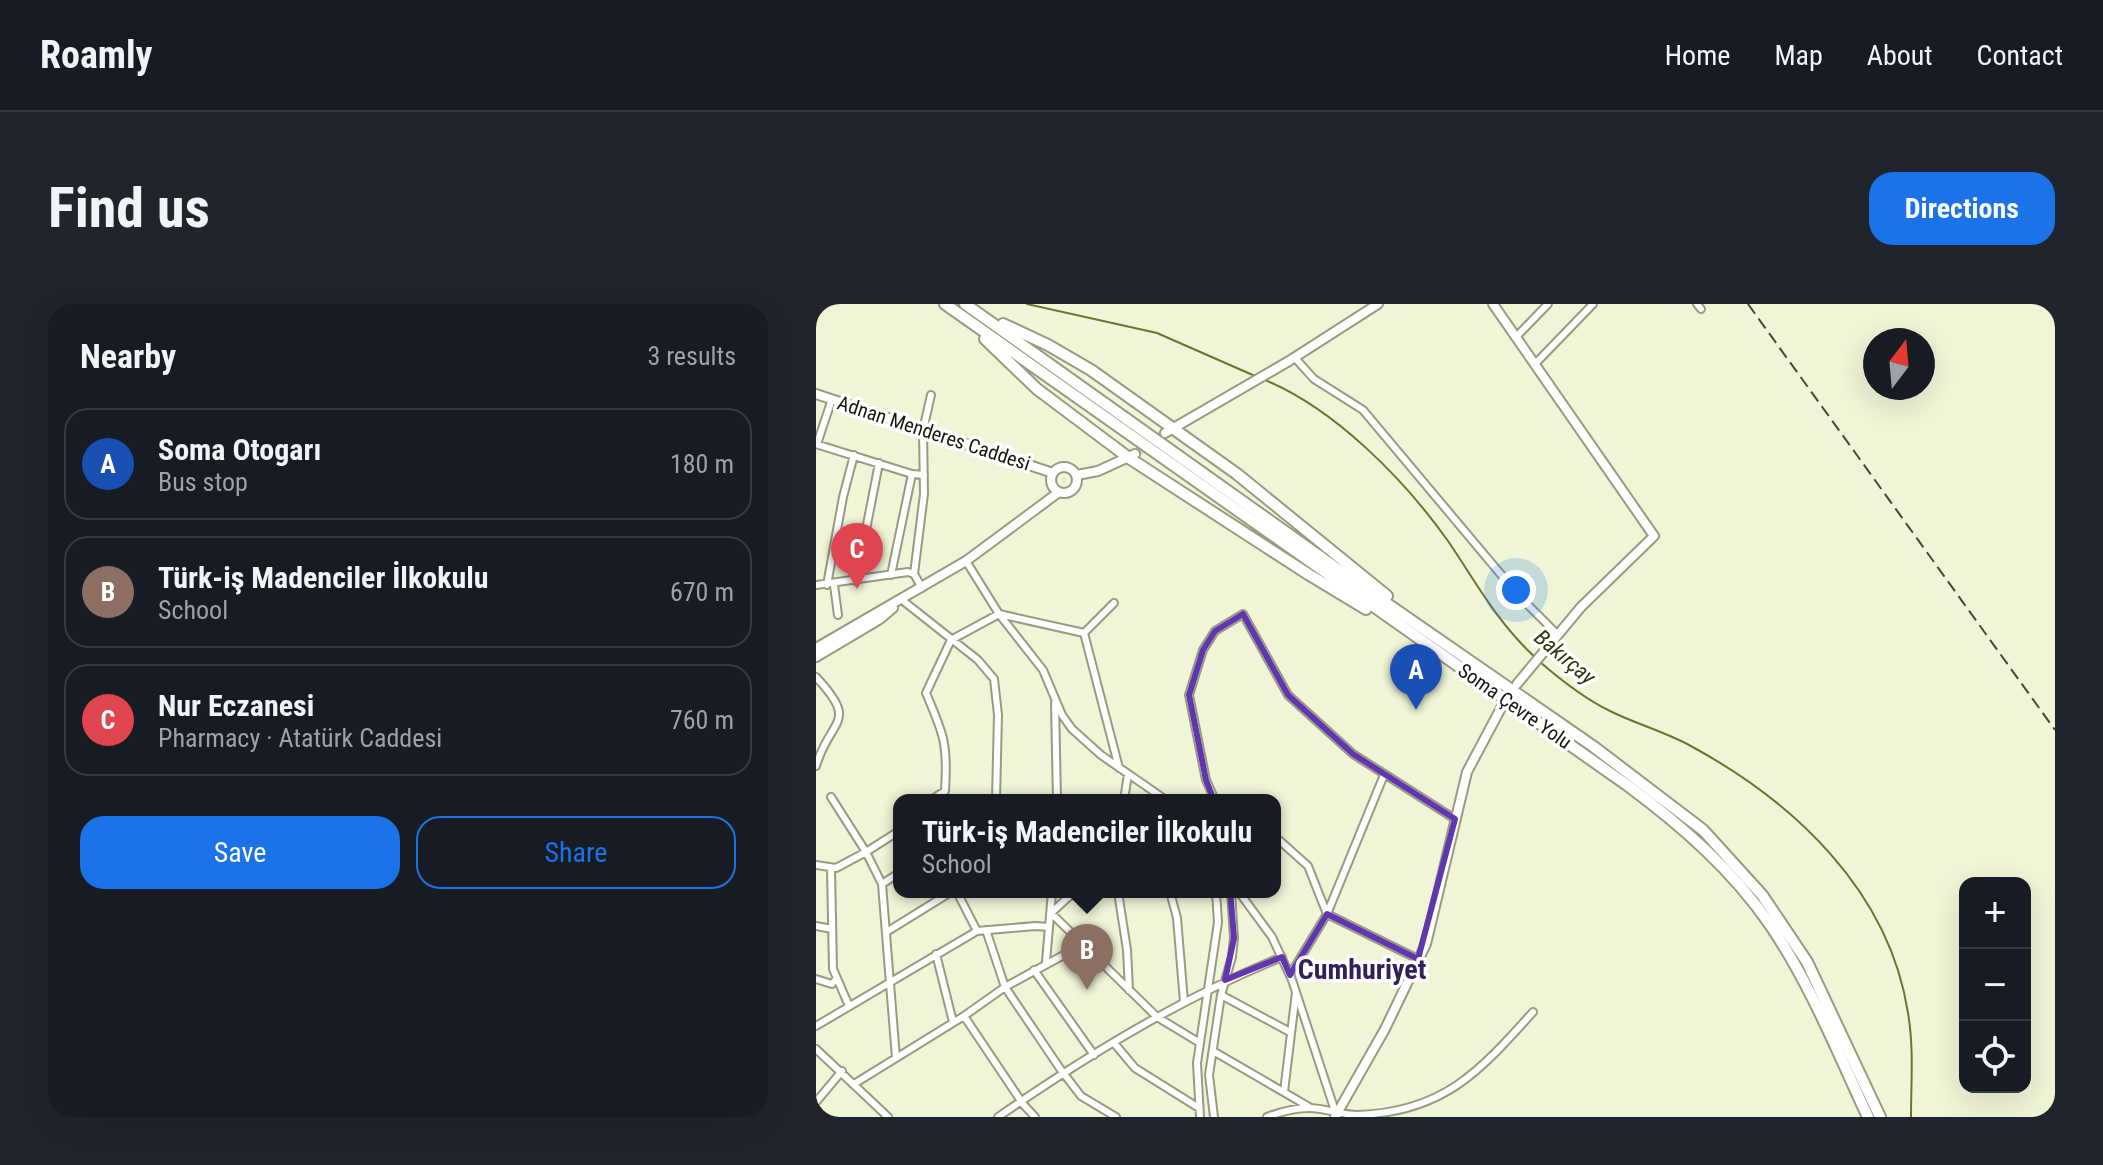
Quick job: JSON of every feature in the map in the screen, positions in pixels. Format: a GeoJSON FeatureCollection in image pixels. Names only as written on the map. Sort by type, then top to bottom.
{"type":"FeatureCollection","features":[{"type":"Feature","properties":{"kind":"highway"},"geometry":{"type":"LineString","coordinates":[[945,304],[1037,389],[1132,456],[1308,574],[1436,643]]}},
{"type":"Feature","properties":{"kind":"highway","name":"Soma Çevre Yolu"},"geometry":{"type":"LineString","coordinates":[[945,304],[1675,807],[1703,830],[1741,870],[1807,962],[1880,1117]]}},
{"type":"Feature","properties":{"kind":"highway"},"geometry":{"type":"LineString","coordinates":[[966,304],[1091,370],[1168,431],[1237,474],[1436,643]]}},
{"type":"Feature","properties":{"kind":"highway","name":"Soma Çevre Yolu"},"geometry":{"type":"LineString","coordinates":[[966,304],[1360,585],[1654,805],[1722,866],[1770,925],[1804,982],[1868,1117]]}},
{"type":"Feature","properties":{"kind":"main road"},"geometry":{"type":"LineString","coordinates":[[1168,431],[1292,360],[1378,304]]}},
{"type":"Feature","properties":{"kind":"main road"},"geometry":{"type":"LineString","coordinates":[[1498,306],[1516,337],[1654,536],[1581,607],[1519,681]]}},
{"type":"Feature","properties":{"kind":"main road","name":"Adnan Menderes Caddesi"},"geometry":{"type":"LineString","coordinates":[[816,394],[1053,473]]}},
{"type":"Feature","properties":{"kind":"main road"},"geometry":{"type":"LineString","coordinates":[[1077,475],[1098,471],[1132,456]]}},
{"type":"Feature","properties":{"kind":"main road"},"geometry":{"type":"LineString","coordinates":[[816,648],[966,561],[1059,492],[1066,493],[1073,489],[1077,475],[1071,469],[1063,467],[1053,473],[1051,481],[1059,492]]}},
{"type":"Feature","properties":{"kind":"main road"},"geometry":{"type":"LineString","coordinates":[[816,657],[880,619],[902,600]]}},
{"type":"Feature","properties":{"kind":"main road"},"geometry":{"type":"LineString","coordinates":[[1334,1116],[1385,1029],[1418,959],[1435,914],[1467,772],[1501,708]]}},
{"type":"Feature","properties":{"kind":"street"},"geometry":{"type":"LineString","coordinates":[[1516,337],[1548,304]]}},
{"type":"Feature","properties":{"kind":"street"},"geometry":{"type":"LineString","coordinates":[[1535,364],[1593,304]]}},
{"type":"Feature","properties":{"kind":"street"},"geometry":{"type":"LineString","coordinates":[[1292,360],[1314,379],[1363,410],[1555,639]]}},
{"type":"Feature","properties":{"kind":"street"},"geometry":{"type":"LineString","coordinates":[[922,588],[914,574],[921,532],[923,430],[931,395]]}},
{"type":"Feature","properties":{"kind":"street"},"geometry":{"type":"LineString","coordinates":[[832,399],[817,444],[924,475]]}},
{"type":"Feature","properties":{"kind":"street"},"geometry":{"type":"LineString","coordinates":[[838,615],[830,585],[840,509],[854,455]]}},
{"type":"Feature","properties":{"kind":"street"},"geometry":{"type":"LineString","coordinates":[[856,581],[879,463]]}},
{"type":"Feature","properties":{"kind":"street"},"geometry":{"type":"LineString","coordinates":[[891,575],[912,474]]}},
{"type":"Feature","properties":{"kind":"street"},"geometry":{"type":"LineString","coordinates":[[966,561],[999,614],[1043,670],[1054,699],[1072,729],[1154,794]]}},
{"type":"Feature","properties":{"kind":"street"},"geometry":{"type":"LineString","coordinates":[[816,585],[908,572],[914,574]]}},
{"type":"Feature","properties":{"kind":"street"},"geometry":{"type":"LineString","coordinates":[[902,600],[978,660],[994,679],[998,715],[996,794]]}},
{"type":"Feature","properties":{"kind":"street"},"geometry":{"type":"LineString","coordinates":[[1084,633],[1114,603]]}},
{"type":"Feature","properties":{"kind":"street"},"geometry":{"type":"LineString","coordinates":[[940,794],[945,791],[947,754],[943,731],[926,693],[951,640],[999,614],[1084,633]]}},
{"type":"Feature","properties":{"kind":"street"},"geometry":{"type":"LineString","coordinates":[[1212,794],[1206,780],[1189,695],[1203,650],[1215,631],[1243,614],[1288,695],[1353,754],[1455,819]]}},
{"type":"Feature","properties":{"kind":"street"},"geometry":{"type":"LineString","coordinates":[[1084,633],[1119,768]]}},
{"type":"Feature","properties":{"kind":"street"},"geometry":{"type":"LineString","coordinates":[[816,677],[835,697],[840,708],[839,720],[816,766]]}},
{"type":"Feature","properties":{"kind":"street"},"geometry":{"type":"LineString","coordinates":[[1054,699],[1057,794]]}},
{"type":"Feature","properties":{"kind":"street"},"geometry":{"type":"LineString","coordinates":[[1125,794],[1128,774]]}},
{"type":"Feature","properties":{"kind":"street"},"geometry":{"type":"LineString","coordinates":[[1290,975],[1327,914],[1384,775]]}},
{"type":"Feature","properties":{"kind":"street"},"geometry":{"type":"LineString","coordinates":[[831,797],[882,884],[896,1058]]}},
{"type":"Feature","properties":{"kind":"street"},"geometry":{"type":"LineString","coordinates":[[816,865],[831,869],[893,835]]}},
{"type":"Feature","properties":{"kind":"street"},"geometry":{"type":"LineString","coordinates":[[1281,842],[1308,866],[1327,914],[1418,959]]}},
{"type":"Feature","properties":{"kind":"street"},"geometry":{"type":"LineString","coordinates":[[831,869],[833,969],[849,1006]]}},
{"type":"Feature","properties":{"kind":"street"},"geometry":{"type":"LineString","coordinates":[[882,884],[893,877]]}},
{"type":"Feature","properties":{"kind":"street"},"geometry":{"type":"LineString","coordinates":[[888,931],[941,898]]}},
{"type":"Feature","properties":{"kind":"street"},"geometry":{"type":"LineString","coordinates":[[960,898],[977,931]]}},
{"type":"Feature","properties":{"kind":"street"},"geometry":{"type":"LineString","coordinates":[[1046,962],[1052,898]]}},
{"type":"Feature","properties":{"kind":"street"},"geometry":{"type":"LineString","coordinates":[[1051,913],[1067,898]]}},
{"type":"Feature","properties":{"kind":"street"},"geometry":{"type":"LineString","coordinates":[[1119,898],[1129,990]]}},
{"type":"Feature","properties":{"kind":"street"},"geometry":{"type":"LineString","coordinates":[[1172,898],[1177,918],[1184,1002]]}},
{"type":"Feature","properties":{"kind":"street"},"geometry":{"type":"LineString","coordinates":[[1200,1117],[1197,1063],[1218,922],[1216,898]]}},
{"type":"Feature","properties":{"kind":"street"},"geometry":{"type":"LineString","coordinates":[[1214,1117],[1209,1075],[1221,995],[1234,938],[1231,898]]}},
{"type":"Feature","properties":{"kind":"street"},"geometry":{"type":"LineString","coordinates":[[1244,898],[1262,920],[1290,975],[1334,1116]]}},
{"type":"Feature","properties":{"kind":"street"},"geometry":{"type":"LineString","coordinates":[[1051,913],[1157,1017],[1200,1043]]}},
{"type":"Feature","properties":{"kind":"street"},"geometry":{"type":"LineString","coordinates":[[816,926],[832,929]]}},
{"type":"Feature","properties":{"kind":"street"},"geometry":{"type":"LineString","coordinates":[[816,1026],[977,931],[1049,927]]}},
{"type":"Feature","properties":{"kind":"street"},"geometry":{"type":"LineString","coordinates":[[986,930],[1005,987],[1064,1074],[1081,1096],[1116,1117]]}},
{"type":"Feature","properties":{"kind":"street"},"geometry":{"type":"LineString","coordinates":[[854,1084],[1046,962],[1082,945]]}},
{"type":"Feature","properties":{"kind":"street"},"geometry":{"type":"LineString","coordinates":[[936,954],[953,1022]]}},
{"type":"Feature","properties":{"kind":"street"},"geometry":{"type":"LineString","coordinates":[[998,1117],[1094,1055],[1208,988],[1282,957]]}},
{"type":"Feature","properties":{"kind":"street"},"geometry":{"type":"LineString","coordinates":[[1034,970],[1094,1055]]}},
{"type":"Feature","properties":{"kind":"street"},"geometry":{"type":"LineString","coordinates":[[816,979],[832,984],[836,979]]}},
{"type":"Feature","properties":{"kind":"street"},"geometry":{"type":"LineString","coordinates":[[1284,1092],[1296,992]]}},
{"type":"Feature","properties":{"kind":"street"},"geometry":{"type":"LineString","coordinates":[[1221,995],[1290,1032]]}},
{"type":"Feature","properties":{"kind":"street"},"geometry":{"type":"LineString","coordinates":[[1213,1051],[1311,1108],[1334,1116],[1393,1111],[1455,1088],[1479,1071],[1533,1012]]}},
{"type":"Feature","properties":{"kind":"street"},"geometry":{"type":"LineString","coordinates":[[964,1016],[1035,1117]]}},
{"type":"Feature","properties":{"kind":"street"},"geometry":{"type":"LineString","coordinates":[[1114,1043],[1135,1068],[1200,1108]]}},
{"type":"Feature","properties":{"kind":"street"},"geometry":{"type":"LineString","coordinates":[[816,1049],[884,1111],[896,1117]]}},
{"type":"Feature","properties":{"kind":"street"},"geometry":{"type":"LineString","coordinates":[[816,1102],[842,1071]]}},
{"type":"Feature","properties":{"kind":"street"},"geometry":{"type":"LineString","coordinates":[[1267,1117],[1311,1108]]}},
{"type":"Feature","properties":{"kind":"street"},"geometry":{"type":"LineString","coordinates":[[874,1117],[884,1111]]}},
{"type":"Feature","properties":{"kind":"highlighted area"},"geometry":{"type":"Polygon","coordinates":[[[1243,614],[1288,695],[1353,754],[1455,819],[1418,959],[1327,914],[1290,975],[1282,957],[1225,980],[1234,938],[1229,877],[1221,864],[1228,836],[1206,780],[1189,695],[1203,650],[1215,631],[1243,614]]]}},
{"type":"Feature","properties":{"kind":"waterway","name":"Bakırçay"},"geometry":{"type":"LineString","coordinates":[[1027,304],[1157,333],[1255,376]]}},
{"type":"Feature","properties":{"kind":"waterway","name":"Bakırçay"},"geometry":{"type":"LineString","coordinates":[[1265,380],[1291,393],[1342,427],[1389,470],[1448,541],[1499,617],[1536,658]]}},
{"type":"Feature","properties":{"kind":"waterway","name":"Bakırçay"},"geometry":{"type":"LineString","coordinates":[[1540,662],[1601,706],[1679,740],[1727,768],[1799,822],[1830,854],[1858,889],[1880,927],[1897,968],[1910,1026],[1911,1117]]}},
{"type":"Feature","properties":{"kind":"tunnel"},"geometry":{"type":"LineString","coordinates":[[1135,454],[1165,433]]}},
{"type":"Feature","properties":{"kind":"railway"},"geometry":{"type":"LineString","coordinates":[[1748,304],[2055,730]]}},
{"type":"Feature","properties":{"kind":"place","name":"Nur Eczanesi"},"geometry":{"type":"Point","coordinates":[857,589]}},
{"type":"Feature","properties":{"kind":"place","name":"Soma Otogarı"},"geometry":{"type":"Point","coordinates":[1416,710]}},
{"type":"Feature","properties":{"kind":"place","name":"Türk-iş Madenciler İlkokulu"},"geometry":{"type":"Point","coordinates":[1087,990]}},
{"type":"Feature","properties":{"kind":"district","name":"Cumhuriyet"},"geometry":{"type":"Point","coordinates":[1362,969]}}]}
